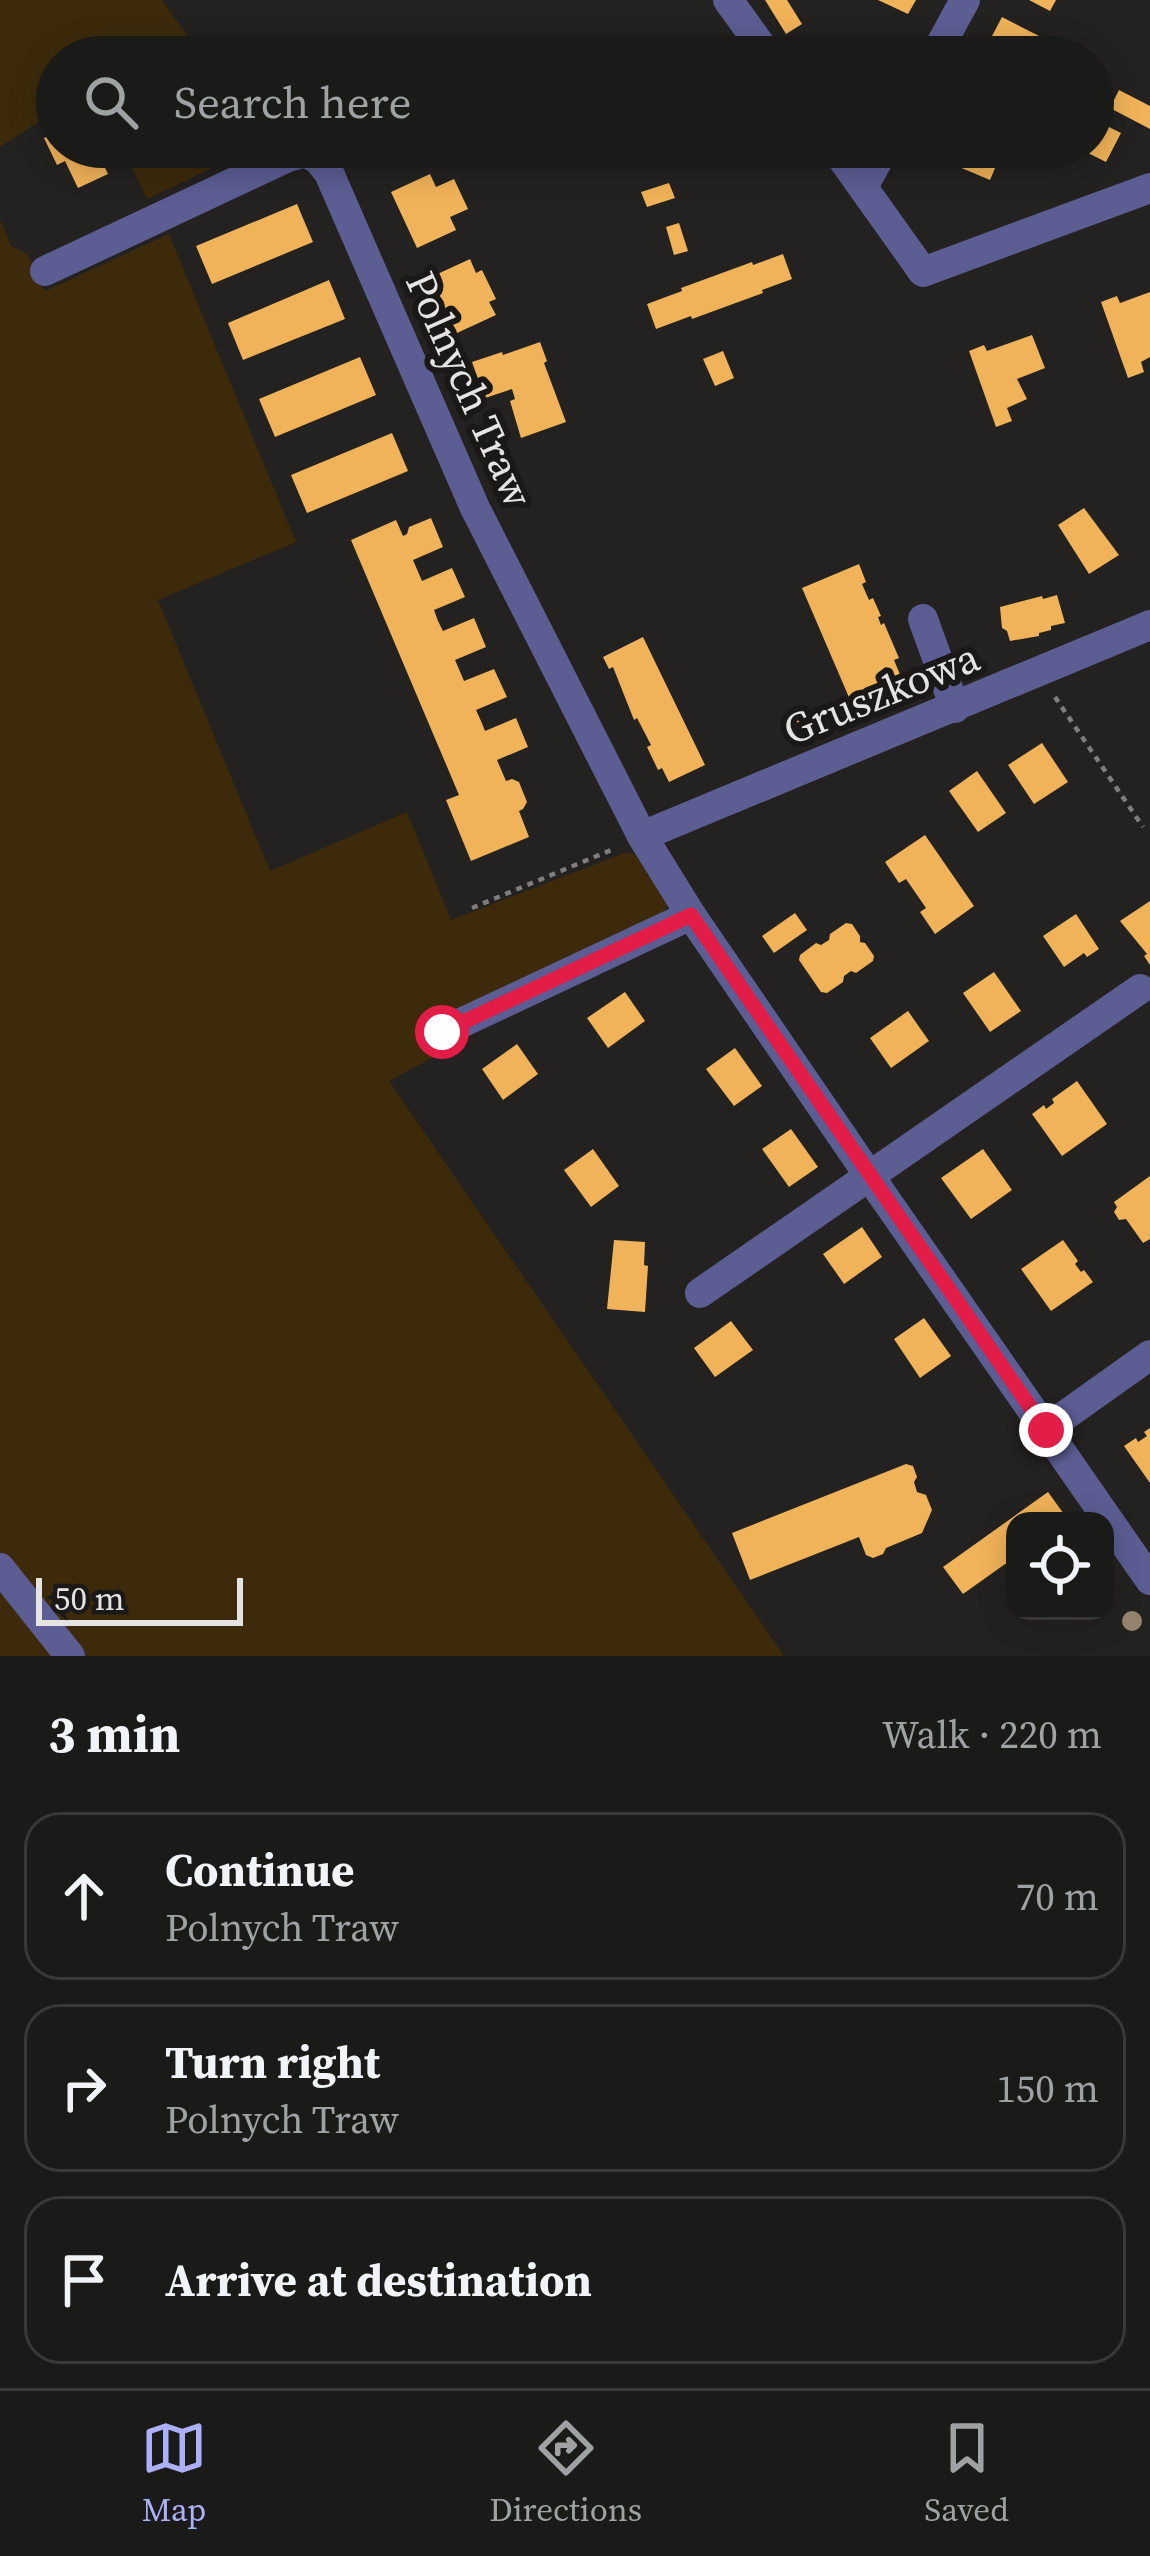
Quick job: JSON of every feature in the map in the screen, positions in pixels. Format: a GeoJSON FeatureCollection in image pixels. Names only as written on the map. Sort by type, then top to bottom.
{"type":"FeatureCollection","features":[{"type":"Feature","properties":{"kind":"street"},"geometry":{"type":"LineString","coordinates":[[728,0],[754,36]]}},
{"type":"Feature","properties":{"kind":"street"},"geometry":{"type":"LineString","coordinates":[[945,36],[965,0]]}},
{"type":"Feature","properties":{"kind":"street","name":"Polnych Traw"},"geometry":{"type":"LineString","coordinates":[[45,271],[265,168]]}},
{"type":"Feature","properties":{"kind":"street","name":"Polnych Traw"},"geometry":{"type":"LineString","coordinates":[[324,168],[475,508],[643,836],[691,915],[1150,1580]]}},
{"type":"Feature","properties":{"kind":"street"},"geometry":{"type":"LineString","coordinates":[[849,168],[923,272],[1150,188]]}},
{"type":"Feature","properties":{"kind":"street"},"geometry":{"type":"LineString","coordinates":[[863,188],[874,168]]}},
{"type":"Feature","properties":{"kind":"street"},"geometry":{"type":"LineString","coordinates":[[923,619],[955,708]]}},
{"type":"Feature","properties":{"kind":"street","name":"Gruszkowa"},"geometry":{"type":"LineString","coordinates":[[643,836],[1150,625]]}},
{"type":"Feature","properties":{"kind":"street"},"geometry":{"type":"LineString","coordinates":[[442,1032],[691,915]]}},
{"type":"Feature","properties":{"kind":"street"},"geometry":{"type":"LineString","coordinates":[[700,1293],[1140,989]]}},
{"type":"Feature","properties":{"kind":"street"},"geometry":{"type":"LineString","coordinates":[[1046,1430],[1150,1355]]}},
{"type":"Feature","properties":{"kind":"street"},"geometry":{"type":"LineString","coordinates":[[0,1568],[70,1656]]}},
{"type":"Feature","properties":{"kind":"path"},"geometry":{"type":"LineString","coordinates":[[1038,673],[1143,827]]}},
{"type":"Feature","properties":{"kind":"path"},"geometry":{"type":"LineString","coordinates":[[472,908],[643,836]]}},
{"type":"Feature","properties":{"kind":"shaded area"},"geometry":{"type":"Polygon","coordinates":[[[0,0],[162,0],[187,36],[36,36],[36,124],[0,147],[0,0]]]}},
{"type":"Feature","properties":{"kind":"shaded area"},"geometry":{"type":"Polygon","coordinates":[[[132,168],[212,168],[147,199],[132,168]]]}},
{"type":"Feature","properties":{"kind":"shaded area"},"geometry":{"type":"Polygon","coordinates":[[[0,220],[11,246],[27,254],[45,291],[169,234],[296,542],[158,600],[270,871],[407,812],[451,920],[627,852],[636,855],[667,905],[662,917],[429,1023],[443,1052],[389,1081],[784,1656],[81,1656],[0,1555],[0,220]]]}},
{"type":"Feature","properties":{"kind":"shaded area"},"geometry":{"type":"Polygon","coordinates":[[[0,1577],[62,1656],[0,1656],[0,1577]]]}},
{"type":"Feature","properties":{"kind":"building"},"geometry":{"type":"Polygon","coordinates":[[[765,0],[787,0],[802,24],[786,34],[765,0]]]}},
{"type":"Feature","properties":{"kind":"building"},"geometry":{"type":"Polygon","coordinates":[[[878,0],[916,0],[908,14],[878,0]]]}},
{"type":"Feature","properties":{"kind":"building"},"geometry":{"type":"Polygon","coordinates":[[[1029,0],[1056,0],[1050,11],[1029,0]]]}},
{"type":"Feature","properties":{"kind":"building"},"geometry":{"type":"Polygon","coordinates":[[[1002,17],[1039,36],[992,36],[1002,17]]]}},
{"type":"Feature","properties":{"kind":"building"},"geometry":{"type":"Polygon","coordinates":[[[1119,90],[1150,106],[1150,129],[1114,110],[1119,90]]]}},
{"type":"Feature","properties":{"kind":"building"},"geometry":{"type":"Polygon","coordinates":[[[68,168],[105,168],[108,174],[78,188],[68,168]]]}},
{"type":"Feature","properties":{"kind":"building"},"geometry":{"type":"Polygon","coordinates":[[[962,168],[995,168],[990,180],[962,168]]]}},
{"type":"Feature","properties":{"kind":"building"},"geometry":{"type":"Polygon","coordinates":[[[430,174],[436,187],[454,179],[468,209],[450,217],[456,230],[417,248],[391,192],[430,174]]]}},
{"type":"Feature","properties":{"kind":"building"},"geometry":{"type":"Polygon","coordinates":[[[669,183],[675,198],[647,207],[641,192],[669,183]]]}},
{"type":"Feature","properties":{"kind":"building"},"geometry":{"type":"Polygon","coordinates":[[[297,204],[313,242],[212,284],[196,246],[297,204]]]}},
{"type":"Feature","properties":{"kind":"building"},"geometry":{"type":"Polygon","coordinates":[[[679,223],[688,251],[674,255],[666,227],[679,223]]]}},
{"type":"Feature","properties":{"kind":"building"},"geometry":{"type":"Polygon","coordinates":[[[783,254],[792,279],[656,329],[647,304],[783,254]]]}},
{"type":"Feature","properties":{"kind":"building"},"geometry":{"type":"Polygon","coordinates":[[[470,259],[476,273],[482,270],[496,299],[489,302],[496,315],[457,333],[431,277],[470,259]]]}},
{"type":"Feature","properties":{"kind":"building"},"geometry":{"type":"Polygon","coordinates":[[[329,280],[345,319],[243,360],[228,323],[329,280]]]}},
{"type":"Feature","properties":{"kind":"building"},"geometry":{"type":"Polygon","coordinates":[[[1150,292],[1150,357],[1141,362],[1144,372],[1128,378],[1101,302],[1117,296],[1120,303],[1150,292]]]}},
{"type":"Feature","properties":{"kind":"building"},"geometry":{"type":"Polygon","coordinates":[[[1032,335],[1045,368],[1017,379],[1027,399],[1007,408],[1012,421],[996,427],[969,351],[984,345],[987,351],[1032,335]]]}},
{"type":"Feature","properties":{"kind":"building"},"geometry":{"type":"Polygon","coordinates":[[[540,342],[566,422],[521,438],[510,401],[515,399],[512,389],[485,398],[472,362],[540,342]]]}},
{"type":"Feature","properties":{"kind":"building"},"geometry":{"type":"Polygon","coordinates":[[[723,351],[734,378],[715,386],[703,359],[723,351]]]}},
{"type":"Feature","properties":{"kind":"building"},"geometry":{"type":"Polygon","coordinates":[[[360,357],[376,395],[275,437],[259,399],[360,357]]]}},
{"type":"Feature","properties":{"kind":"building"},"geometry":{"type":"Polygon","coordinates":[[[392,433],[408,471],[307,513],[291,475],[392,433]]]}},
{"type":"Feature","properties":{"kind":"building"},"geometry":{"type":"Polygon","coordinates":[[[1084,508],[1119,555],[1089,574],[1058,525],[1084,508]]]}},
{"type":"Feature","properties":{"kind":"building"},"geometry":{"type":"Polygon","coordinates":[[[431,518],[443,547],[413,560],[422,581],[452,568],[465,597],[434,610],[438,621],[443,631],[474,618],[486,647],[455,660],[464,681],[494,669],[507,697],[476,710],[485,731],[516,718],[528,747],[497,760],[506,781],[519,782],[527,802],[519,811],[529,837],[471,861],[446,800],[459,795],[351,540],[396,520],[403,536],[409,527],[431,518]]]}},
{"type":"Feature","properties":{"kind":"building"},"geometry":{"type":"Polygon","coordinates":[[[859,564],[866,582],[862,584],[899,658],[894,660],[901,677],[905,674],[913,692],[857,716],[802,588],[859,564]]]}},
{"type":"Feature","properties":{"kind":"building"},"geometry":{"type":"Polygon","coordinates":[[[1057,595],[1065,623],[1039,636],[1010,641],[1002,628],[1000,607],[1057,595]]]}},
{"type":"Feature","properties":{"kind":"building"},"geometry":{"type":"Polygon","coordinates":[[[643,637],[705,765],[669,782],[662,768],[658,770],[613,667],[609,669],[603,657],[643,637]]]}},
{"type":"Feature","properties":{"kind":"building"},"geometry":{"type":"Polygon","coordinates":[[[820,713],[824,726],[801,733],[796,720],[820,713]]]}},
{"type":"Feature","properties":{"kind":"building"},"geometry":{"type":"Polygon","coordinates":[[[1042,743],[1068,782],[1034,804],[1008,765],[1042,743]]]}},
{"type":"Feature","properties":{"kind":"building"},"geometry":{"type":"Polygon","coordinates":[[[977,771],[1006,813],[978,832],[949,791],[977,771]]]}},
{"type":"Feature","properties":{"kind":"building"},"geometry":{"type":"Polygon","coordinates":[[[925,835],[974,906],[935,934],[920,912],[926,908],[906,879],[899,883],[885,862],[925,835]]]}},
{"type":"Feature","properties":{"kind":"building"},"geometry":{"type":"Polygon","coordinates":[[[1150,901],[1150,965],[1147,954],[1120,921],[1150,901]]]}},
{"type":"Feature","properties":{"kind":"building"},"geometry":{"type":"Polygon","coordinates":[[[795,913],[807,930],[774,953],[762,936],[795,913]]]}},
{"type":"Feature","properties":{"kind":"building"},"geometry":{"type":"Polygon","coordinates":[[[1076,914],[1099,949],[1064,967],[1043,936],[1076,914]]]}},
{"type":"Feature","properties":{"kind":"building"},"geometry":{"type":"Polygon","coordinates":[[[846,923],[852,924],[873,961],[856,973],[851,971],[827,993],[821,992],[800,955],[829,940],[846,923]]]}},
{"type":"Feature","properties":{"kind":"building"},"geometry":{"type":"Polygon","coordinates":[[[994,972],[1021,1011],[990,1032],[963,993],[994,972]]]}},
{"type":"Feature","properties":{"kind":"building"},"geometry":{"type":"Polygon","coordinates":[[[625,992],[645,1021],[608,1048],[587,1018],[625,992]]]}},
{"type":"Feature","properties":{"kind":"building"},"geometry":{"type":"Polygon","coordinates":[[[908,1011],[929,1041],[891,1068],[870,1038],[908,1011]]]}},
{"type":"Feature","properties":{"kind":"building"},"geometry":{"type":"Polygon","coordinates":[[[517,1044],[538,1074],[503,1100],[482,1069],[517,1044]]]}},
{"type":"Feature","properties":{"kind":"building"},"geometry":{"type":"Polygon","coordinates":[[[735,1048],[762,1086],[734,1106],[706,1069],[735,1048]]]}},
{"type":"Feature","properties":{"kind":"building"},"geometry":{"type":"Polygon","coordinates":[[[1077,1081],[1107,1124],[1062,1156],[1032,1114],[1044,1105],[1046,1109],[1077,1081]]]}},
{"type":"Feature","properties":{"kind":"building"},"geometry":{"type":"Polygon","coordinates":[[[791,1129],[818,1167],[789,1187],[762,1149],[791,1129]]]}},
{"type":"Feature","properties":{"kind":"building"},"geometry":{"type":"Polygon","coordinates":[[[593,1149],[619,1186],[591,1207],[564,1170],[593,1149]]]}},
{"type":"Feature","properties":{"kind":"building"},"geometry":{"type":"Polygon","coordinates":[[[983,1149],[1012,1190],[971,1219],[941,1178],[983,1149]]]}},
{"type":"Feature","properties":{"kind":"building"},"geometry":{"type":"Polygon","coordinates":[[[1150,1176],[1150,1239],[1143,1243],[1126,1219],[1119,1220],[1114,1202],[1150,1176]]]}},
{"type":"Feature","properties":{"kind":"building"},"geometry":{"type":"Polygon","coordinates":[[[862,1227],[882,1257],[844,1284],[823,1254],[862,1227]]]}},
{"type":"Feature","properties":{"kind":"building"},"geometry":{"type":"Polygon","coordinates":[[[614,1240],[645,1242],[645,1312],[607,1309],[614,1240]]]}},
{"type":"Feature","properties":{"kind":"building"},"geometry":{"type":"Polygon","coordinates":[[[1063,1240],[1078,1261],[1075,1264],[1093,1282],[1051,1311],[1021,1269],[1063,1240]]]}},
{"type":"Feature","properties":{"kind":"building"},"geometry":{"type":"Polygon","coordinates":[[[924,1318],[951,1356],[920,1378],[894,1339],[924,1318]]]}},
{"type":"Feature","properties":{"kind":"building"},"geometry":{"type":"Polygon","coordinates":[[[731,1321],[753,1350],[715,1377],[694,1348],[731,1321]]]}},
{"type":"Feature","properties":{"kind":"building"},"geometry":{"type":"Polygon","coordinates":[[[1150,1428],[1150,1483],[1124,1446],[1147,1436],[1144,1432],[1150,1428]]]}},
{"type":"Feature","properties":{"kind":"building"},"geometry":{"type":"Polygon","coordinates":[[[906,1464],[913,1466],[917,1492],[926,1495],[932,1510],[922,1533],[873,1558],[866,1555],[859,1537],[750,1580],[732,1533],[906,1464]]]}},
{"type":"Feature","properties":{"kind":"building"},"geometry":{"type":"Polygon","coordinates":[[[1048,1492],[1062,1512],[1020,1512],[1048,1492]]]}},
{"type":"Feature","properties":{"kind":"building"},"geometry":{"type":"Polygon","coordinates":[[[1006,1522],[1006,1563],[963,1594],[943,1567],[1006,1522]]]}},
{"type":"Feature","properties":{"kind":"route"},"geometry":{"type":"LineString","coordinates":[[442,1032],[691,915],[1046,1430]]}}]}
